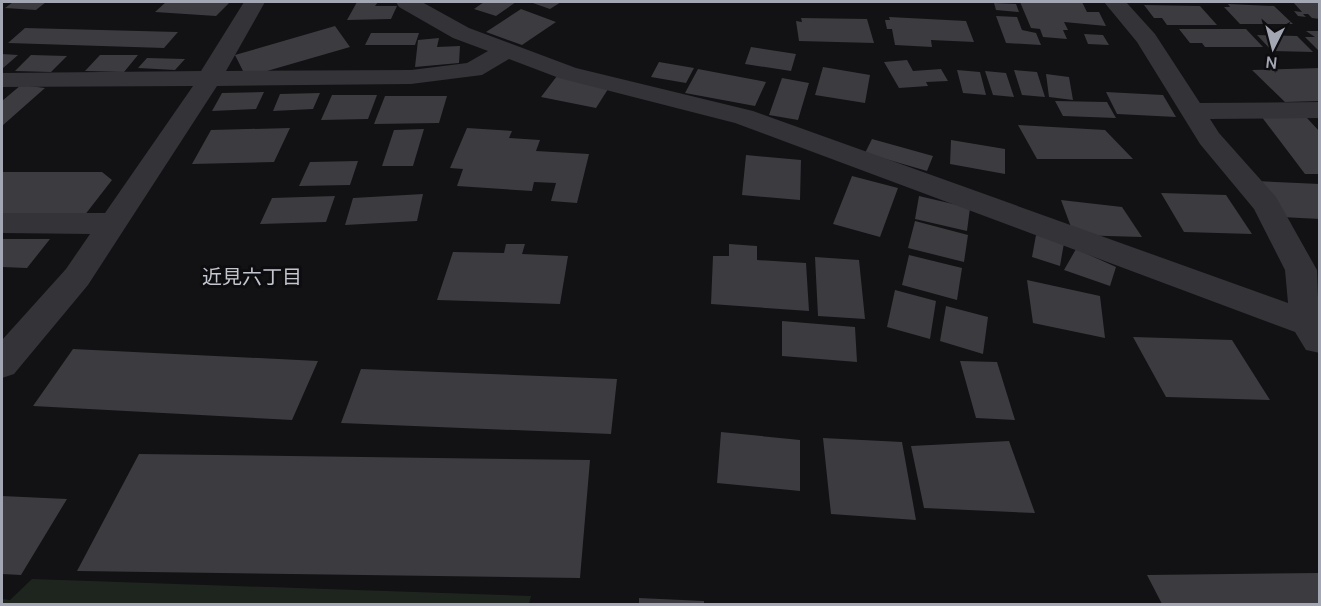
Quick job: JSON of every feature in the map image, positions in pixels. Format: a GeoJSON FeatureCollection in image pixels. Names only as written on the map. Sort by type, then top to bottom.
{"type":"FeatureCollection","features":[{"type":"Feature","properties":{"kind":"street"},"geometry":{"type":"LineString","coordinates":[[2,364],[77,277],[114,224],[208,80],[254,2]]}},
{"type":"Feature","properties":{"kind":"street"},"geometry":{"type":"LineString","coordinates":[[407,2],[461,33],[568,73],[744,117],[1313,332]]}},
{"type":"Feature","properties":{"kind":"street"},"geometry":{"type":"LineString","coordinates":[[1115,2],[1147,39],[1209,138],[1266,204],[1301,270],[1313,332]]}},
{"type":"Feature","properties":{"kind":"street"},"geometry":{"type":"LineString","coordinates":[[2,80],[411,77],[473,70],[507,50]]}},
{"type":"Feature","properties":{"kind":"street"},"geometry":{"type":"LineString","coordinates":[[1194,111],[1320,110]]}},
{"type":"Feature","properties":{"kind":"street"},"geometry":{"type":"LineString","coordinates":[[2,223],[114,224]]}},
{"type":"Feature","properties":{"kind":"shaded area"},"geometry":{"type":"Polygon","coordinates":[[[32,579],[531,596],[529,604],[2,604],[2,599],[10,600],[32,579]]]}},
{"type":"Feature","properties":{"kind":"building"},"geometry":{"type":"Polygon","coordinates":[[[13,2],[46,2],[36,10],[5,8],[13,2]]]}},
{"type":"Feature","properties":{"kind":"building"},"geometry":{"type":"Polygon","coordinates":[[[166,2],[230,2],[216,16],[155,12],[166,2]]]}},
{"type":"Feature","properties":{"kind":"building"},"geometry":{"type":"Polygon","coordinates":[[[357,2],[378,2],[375,6],[397,6],[391,19],[347,20],[357,2]]]}},
{"type":"Feature","properties":{"kind":"building"},"geometry":{"type":"Polygon","coordinates":[[[484,2],[516,2],[496,16],[474,9],[484,2]]]}},
{"type":"Feature","properties":{"kind":"building"},"geometry":{"type":"Polygon","coordinates":[[[530,2],[561,2],[550,9],[530,2]]]}},
{"type":"Feature","properties":{"kind":"building"},"geometry":{"type":"Polygon","coordinates":[[[1020,2],[1082,2],[1087,12],[1099,12],[1106,26],[1064,22],[1068,30],[1063,30],[1067,39],[1043,37],[1040,29],[1031,28],[1020,2]]]}},
{"type":"Feature","properties":{"kind":"building"},"geometry":{"type":"Polygon","coordinates":[[[1293,2],[1320,2],[1320,19],[1312,18],[1308,14],[1303,14],[1306,17],[1298,16],[1294,11],[1302,12],[1293,2]]]}},
{"type":"Feature","properties":{"kind":"building"},"geometry":{"type":"Polygon","coordinates":[[[994,3],[1016,4],[1019,12],[996,10],[994,3]]]}},
{"type":"Feature","properties":{"kind":"building"},"geometry":{"type":"Polygon","coordinates":[[[1228,4],[1274,6],[1293,24],[1240,24],[1224,7],[1230,7],[1228,4]]]}},
{"type":"Feature","properties":{"kind":"building"},"geometry":{"type":"Polygon","coordinates":[[[1144,5],[1200,6],[1217,25],[1167,25],[1162,18],[1154,18],[1144,5]]]}},
{"type":"Feature","properties":{"kind":"building"},"geometry":{"type":"Polygon","coordinates":[[[521,9],[556,22],[522,45],[486,32],[521,9]]]}},
{"type":"Feature","properties":{"kind":"building"},"geometry":{"type":"Polygon","coordinates":[[[996,16],[1017,17],[1022,30],[1036,33],[1041,45],[1006,43],[996,16]]]}},
{"type":"Feature","properties":{"kind":"building"},"geometry":{"type":"Polygon","coordinates":[[[889,17],[966,21],[974,42],[931,40],[932,47],[895,45],[892,29],[887,29],[885,20],[890,20],[889,17]]]}},
{"type":"Feature","properties":{"kind":"building"},"geometry":{"type":"Polygon","coordinates":[[[801,18],[867,19],[874,43],[799,41],[796,21],[802,22],[801,18]]]}},
{"type":"Feature","properties":{"kind":"building"},"geometry":{"type":"Polygon","coordinates":[[[335,26],[350,47],[246,77],[235,55],[335,26]]]}},
{"type":"Feature","properties":{"kind":"building"},"geometry":{"type":"Polygon","coordinates":[[[25,28],[178,32],[164,48],[8,43],[25,28]]]}},
{"type":"Feature","properties":{"kind":"building"},"geometry":{"type":"Polygon","coordinates":[[[1179,29],[1246,29],[1263,47],[1205,47],[1202,43],[1190,43],[1179,29]]]}},
{"type":"Feature","properties":{"kind":"building"},"geometry":{"type":"Polygon","coordinates":[[[1306,31],[1320,31],[1320,52],[1305,37],[1315,37],[1306,31]]]}},
{"type":"Feature","properties":{"kind":"building"},"geometry":{"type":"Polygon","coordinates":[[[371,33],[419,33],[415,45],[365,45],[371,33]]]}},
{"type":"Feature","properties":{"kind":"building"},"geometry":{"type":"Polygon","coordinates":[[[1084,34],[1103,35],[1109,45],[1088,44],[1084,34]]]}},
{"type":"Feature","properties":{"kind":"building"},"geometry":{"type":"Polygon","coordinates":[[[1257,35],[1297,36],[1313,52],[1272,51],[1257,35]]]}},
{"type":"Feature","properties":{"kind":"building"},"geometry":{"type":"Polygon","coordinates":[[[439,38],[437,47],[460,46],[459,63],[415,67],[418,40],[439,38]]]}},
{"type":"Feature","properties":{"kind":"building"},"geometry":{"type":"Polygon","coordinates":[[[751,47],[796,54],[791,71],[745,64],[751,47]]]}},
{"type":"Feature","properties":{"kind":"building"},"geometry":{"type":"Polygon","coordinates":[[[2,54],[18,55],[2,69],[2,54]]]}},
{"type":"Feature","properties":{"kind":"building"},"geometry":{"type":"Polygon","coordinates":[[[31,55],[67,56],[51,72],[15,71],[31,55]]]}},
{"type":"Feature","properties":{"kind":"building"},"geometry":{"type":"Polygon","coordinates":[[[100,55],[138,55],[124,72],[85,71],[100,55]]]}},
{"type":"Feature","properties":{"kind":"building"},"geometry":{"type":"Polygon","coordinates":[[[147,58],[185,59],[175,70],[138,68],[147,58]]]}},
{"type":"Feature","properties":{"kind":"building"},"geometry":{"type":"Polygon","coordinates":[[[907,60],[913,71],[941,69],[948,81],[926,82],[928,86],[899,88],[884,62],[907,60]]]}},
{"type":"Feature","properties":{"kind":"building"},"geometry":{"type":"Polygon","coordinates":[[[659,62],[694,68],[686,83],[651,77],[659,62]]]}},
{"type":"Feature","properties":{"kind":"building"},"geometry":{"type":"Polygon","coordinates":[[[823,67],[870,75],[865,103],[815,95],[823,67]]]}},
{"type":"Feature","properties":{"kind":"building"},"geometry":{"type":"Polygon","coordinates":[[[1320,68],[1320,101],[1285,102],[1252,70],[1320,68]]]}},
{"type":"Feature","properties":{"kind":"building"},"geometry":{"type":"Polygon","coordinates":[[[698,69],[766,82],[755,106],[685,93],[698,69]]]}},
{"type":"Feature","properties":{"kind":"building"},"geometry":{"type":"Polygon","coordinates":[[[957,70],[980,72],[986,95],[963,93],[957,70]]]}},
{"type":"Feature","properties":{"kind":"building"},"geometry":{"type":"Polygon","coordinates":[[[1014,70],[1037,72],[1045,97],[1022,95],[1014,70]]]}},
{"type":"Feature","properties":{"kind":"building"},"geometry":{"type":"Polygon","coordinates":[[[985,71],[1006,73],[1014,97],[993,95],[985,71]]]}},
{"type":"Feature","properties":{"kind":"building"},"geometry":{"type":"Polygon","coordinates":[[[1046,74],[1069,77],[1073,100],[1049,97],[1046,74]]]}},
{"type":"Feature","properties":{"kind":"building"},"geometry":{"type":"Polygon","coordinates":[[[557,76],[610,86],[596,108],[541,97],[557,76]]]}},
{"type":"Feature","properties":{"kind":"building"},"geometry":{"type":"Polygon","coordinates":[[[782,78],[809,83],[798,120],[769,115],[782,78]]]}},
{"type":"Feature","properties":{"kind":"building"},"geometry":{"type":"Polygon","coordinates":[[[21,85],[45,88],[2,126],[2,101],[21,85]]]}},
{"type":"Feature","properties":{"kind":"building"},"geometry":{"type":"Polygon","coordinates":[[[264,92],[256,109],[212,111],[222,93],[264,92]]]}},
{"type":"Feature","properties":{"kind":"building"},"geometry":{"type":"Polygon","coordinates":[[[1106,92],[1163,95],[1176,117],[1117,114],[1106,92]]]}},
{"type":"Feature","properties":{"kind":"building"},"geometry":{"type":"Polygon","coordinates":[[[320,93],[313,109],[273,111],[280,94],[320,93]]]}},
{"type":"Feature","properties":{"kind":"building"},"geometry":{"type":"Polygon","coordinates":[[[332,95],[377,95],[368,119],[321,120],[332,95]]]}},
{"type":"Feature","properties":{"kind":"building"},"geometry":{"type":"Polygon","coordinates":[[[385,96],[447,96],[439,123],[374,124],[385,96]]]}},
{"type":"Feature","properties":{"kind":"building"},"geometry":{"type":"Polygon","coordinates":[[[1055,101],[1107,102],[1116,118],[1063,116],[1055,101]]]}},
{"type":"Feature","properties":{"kind":"building"},"geometry":{"type":"Polygon","coordinates":[[[1261,116],[1307,118],[1320,132],[1320,174],[1305,174],[1261,116]]]}},
{"type":"Feature","properties":{"kind":"building"},"geometry":{"type":"Polygon","coordinates":[[[1018,125],[1105,130],[1133,159],[1037,159],[1018,125]]]}},
{"type":"Feature","properties":{"kind":"building"},"geometry":{"type":"Polygon","coordinates":[[[290,128],[274,162],[192,164],[211,130],[290,128]]]}},
{"type":"Feature","properties":{"kind":"building"},"geometry":{"type":"Polygon","coordinates":[[[467,128],[512,131],[509,138],[540,140],[536,151],[589,154],[577,203],[551,201],[556,183],[534,182],[532,191],[457,186],[463,169],[450,168],[467,128]]]}},
{"type":"Feature","properties":{"kind":"building"},"geometry":{"type":"Polygon","coordinates":[[[424,129],[413,166],[382,166],[394,130],[424,129]]]}},
{"type":"Feature","properties":{"kind":"building"},"geometry":{"type":"Polygon","coordinates":[[[872,139],[933,156],[927,171],[865,153],[872,139]]]}},
{"type":"Feature","properties":{"kind":"building"},"geometry":{"type":"Polygon","coordinates":[[[951,140],[1005,149],[1005,174],[950,164],[951,140]]]}},
{"type":"Feature","properties":{"kind":"building"},"geometry":{"type":"Polygon","coordinates":[[[746,155],[801,160],[800,200],[742,195],[746,155]]]}},
{"type":"Feature","properties":{"kind":"building"},"geometry":{"type":"Polygon","coordinates":[[[358,161],[350,185],[299,186],[310,162],[358,161]]]}},
{"type":"Feature","properties":{"kind":"building"},"geometry":{"type":"Polygon","coordinates":[[[2,172],[102,172],[112,180],[84,216],[2,213],[2,172]]]}},
{"type":"Feature","properties":{"kind":"building"},"geometry":{"type":"Polygon","coordinates":[[[852,176],[898,188],[880,237],[833,224],[852,176]]]}},
{"type":"Feature","properties":{"kind":"building"},"geometry":{"type":"Polygon","coordinates":[[[1256,181],[1320,184],[1320,219],[1281,217],[1256,181]]]}},
{"type":"Feature","properties":{"kind":"building"},"geometry":{"type":"Polygon","coordinates":[[[1161,193],[1226,195],[1252,234],[1184,232],[1161,193]]]}},
{"type":"Feature","properties":{"kind":"building"},"geometry":{"type":"Polygon","coordinates":[[[423,194],[417,221],[345,225],[353,198],[423,194]]]}},
{"type":"Feature","properties":{"kind":"building"},"geometry":{"type":"Polygon","coordinates":[[[335,196],[326,222],[260,224],[272,198],[335,196]]]}},
{"type":"Feature","properties":{"kind":"building"},"geometry":{"type":"Polygon","coordinates":[[[919,196],[970,208],[967,231],[915,219],[919,196]]]}},
{"type":"Feature","properties":{"kind":"building"},"geometry":{"type":"Polygon","coordinates":[[[1061,200],[1122,207],[1142,237],[1074,235],[1061,200]]]}},
{"type":"Feature","properties":{"kind":"building"},"geometry":{"type":"Polygon","coordinates":[[[915,221],[968,235],[964,262],[908,248],[915,221]]]}},
{"type":"Feature","properties":{"kind":"building"},"geometry":{"type":"Polygon","coordinates":[[[1036,235],[1064,243],[1060,266],[1032,257],[1036,235]]]}},
{"type":"Feature","properties":{"kind":"building"},"geometry":{"type":"Polygon","coordinates":[[[2,239],[50,239],[27,268],[2,267],[2,239]]]}},
{"type":"Feature","properties":{"kind":"building"},"geometry":{"type":"Polygon","coordinates":[[[506,244],[525,244],[522,254],[568,256],[560,304],[437,300],[453,252],[504,253],[506,244]]]}},
{"type":"Feature","properties":{"kind":"building"},"geometry":{"type":"Polygon","coordinates":[[[729,244],[757,246],[757,260],[806,263],[809,311],[711,304],[713,256],[729,256],[729,244]]]}},
{"type":"Feature","properties":{"kind":"building"},"geometry":{"type":"Polygon","coordinates":[[[1076,249],[1116,267],[1110,286],[1064,270],[1076,249]]]}},
{"type":"Feature","properties":{"kind":"building"},"geometry":{"type":"Polygon","coordinates":[[[909,255],[962,268],[957,300],[902,285],[909,255]]]}},
{"type":"Feature","properties":{"kind":"building"},"geometry":{"type":"Polygon","coordinates":[[[815,257],[859,260],[865,319],[818,316],[815,257]]]}},
{"type":"Feature","properties":{"kind":"building"},"geometry":{"type":"Polygon","coordinates":[[[1027,280],[1100,296],[1105,338],[1033,323],[1027,280]]]}},
{"type":"Feature","properties":{"kind":"building"},"geometry":{"type":"Polygon","coordinates":[[[895,290],[936,301],[930,339],[887,327],[895,290]]]}},
{"type":"Feature","properties":{"kind":"building"},"geometry":{"type":"Polygon","coordinates":[[[946,306],[988,317],[983,354],[940,341],[946,306]]]}},
{"type":"Feature","properties":{"kind":"building"},"geometry":{"type":"Polygon","coordinates":[[[782,321],[855,327],[857,362],[782,356],[782,321]]]}},
{"type":"Feature","properties":{"kind":"building"},"geometry":{"type":"Polygon","coordinates":[[[1133,337],[1232,340],[1270,400],[1166,397],[1133,337]]]}},
{"type":"Feature","properties":{"kind":"building"},"geometry":{"type":"Polygon","coordinates":[[[73,349],[318,361],[292,420],[33,406],[73,349]]]}},
{"type":"Feature","properties":{"kind":"building"},"geometry":{"type":"Polygon","coordinates":[[[960,361],[997,362],[1015,420],[976,418],[960,361]]]}},
{"type":"Feature","properties":{"kind":"building"},"geometry":{"type":"Polygon","coordinates":[[[361,369],[617,379],[611,434],[341,423],[361,369]]]}},
{"type":"Feature","properties":{"kind":"building"},"geometry":{"type":"Polygon","coordinates":[[[721,432],[800,440],[800,491],[717,483],[721,432]]]}},
{"type":"Feature","properties":{"kind":"building"},"geometry":{"type":"Polygon","coordinates":[[[823,438],[902,442],[916,520],[831,514],[823,438]]]}},
{"type":"Feature","properties":{"kind":"building"},"geometry":{"type":"Polygon","coordinates":[[[1009,441],[1035,513],[924,508],[911,446],[1009,441]]]}},
{"type":"Feature","properties":{"kind":"building"},"geometry":{"type":"Polygon","coordinates":[[[139,454],[590,460],[580,578],[77,571],[139,454]]]}},
{"type":"Feature","properties":{"kind":"building"},"geometry":{"type":"Polygon","coordinates":[[[2,496],[67,499],[21,575],[2,574],[2,496]]]}},
{"type":"Feature","properties":{"kind":"building"},"geometry":{"type":"Polygon","coordinates":[[[1320,573],[1320,604],[1162,604],[1147,575],[1320,573]]]}},
{"type":"Feature","properties":{"kind":"building"},"geometry":{"type":"Polygon","coordinates":[[[639,598],[704,601],[704,604],[639,604],[639,598]]]}},
{"type":"Feature","properties":{"kind":"district","name":"近見六丁目"},"geometry":{"type":"Point","coordinates":[252,276]}}]}
